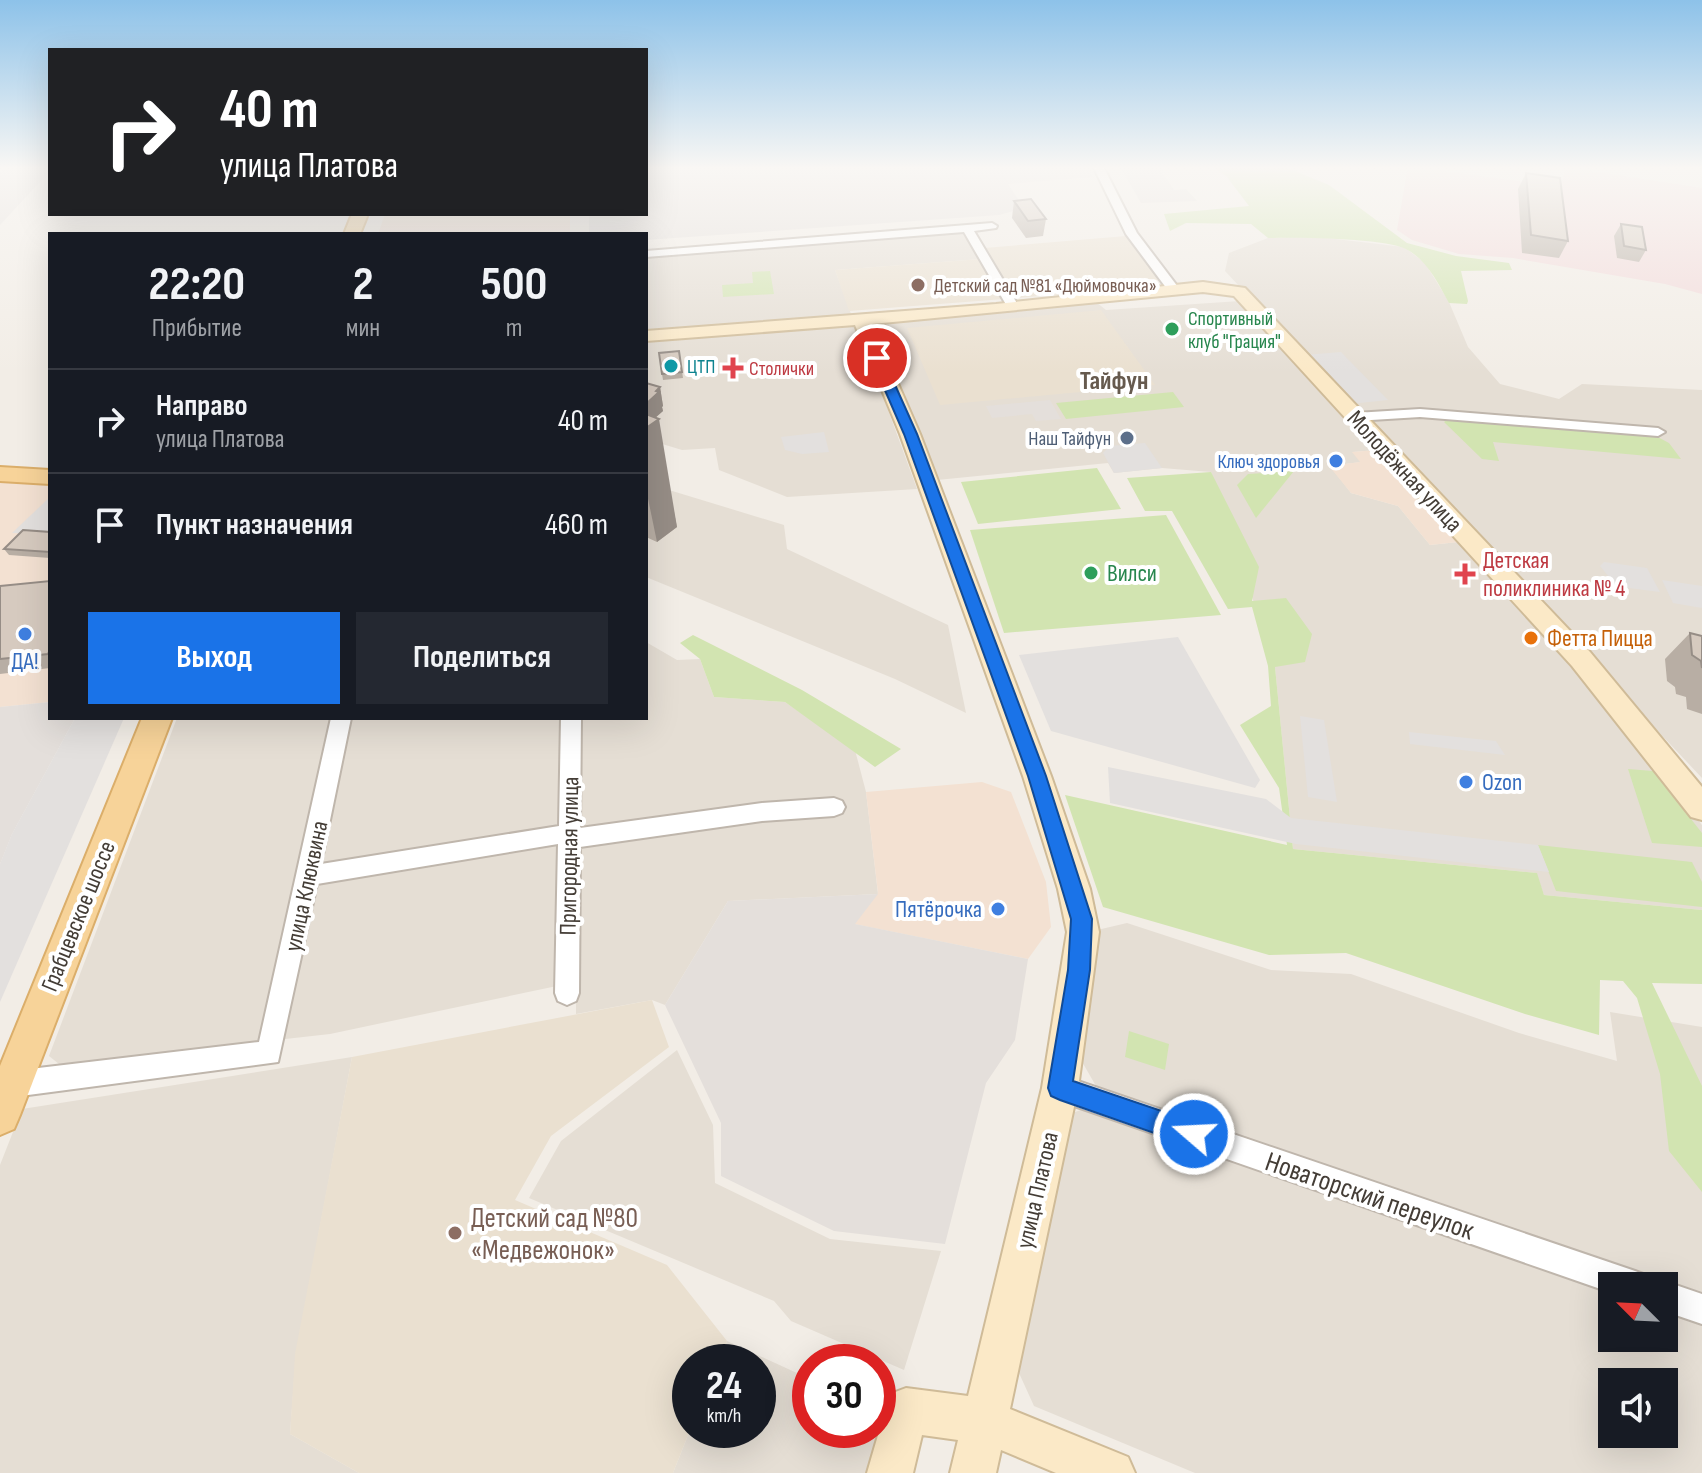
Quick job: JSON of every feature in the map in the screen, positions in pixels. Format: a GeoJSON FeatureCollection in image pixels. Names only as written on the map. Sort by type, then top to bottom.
{"type":"FeatureCollection","features":[{"type":"Feature","properties":{"kind":"main road"},"geometry":{"type":"LineString","coordinates":[[0,474],[48,477]]}},
{"type":"Feature","properties":{"kind":"main road","name":"Грабцевское шоссе"},"geometry":{"type":"LineString","coordinates":[[7,1099],[156,720]]}},
{"type":"Feature","properties":{"kind":"street"},"geometry":{"type":"LineString","coordinates":[[648,254],[884,235]]}},
{"type":"Feature","properties":{"kind":"street"},"geometry":{"type":"LineString","coordinates":[[971,235],[1012,305]]}},
{"type":"Feature","properties":{"kind":"street"},"geometry":{"type":"LineString","coordinates":[[1133,235],[1174,290]]}},
{"type":"Feature","properties":{"kind":"street","name":"Молодёжная улица"},"geometry":{"type":"LineString","coordinates":[[1174,290],[1226,288],[1239,292],[1581,659],[1702,808]]}},
{"type":"Feature","properties":{"kind":"street"},"geometry":{"type":"LineString","coordinates":[[648,336],[1174,290]]}},
{"type":"Feature","properties":{"kind":"street","name":"улица Платова"},"geometry":{"type":"LineString","coordinates":[[861,319],[910,434],[1037,776],[1074,889],[1083,932],[1060,1088],[973,1473]]}},
{"type":"Feature","properties":{"kind":"street"},"geometry":{"type":"LineString","coordinates":[[1355,417],[1449,414],[1658,432]]}},
{"type":"Feature","properties":{"kind":"street","name":"улица Клюквина"},"geometry":{"type":"LineString","coordinates":[[7,1099],[269,1053],[341,720]]}},
{"type":"Feature","properties":{"kind":"street","name":"Пригородная улица"},"geometry":{"type":"LineString","coordinates":[[567,993],[571,720]]}},
{"type":"Feature","properties":{"kind":"street"},"geometry":{"type":"LineString","coordinates":[[308,876],[558,835],[569,839],[762,812],[834,807]]}},
{"type":"Feature","properties":{"kind":"street","name":"Новаторский переулок"},"geometry":{"type":"LineString","coordinates":[[1060,1088],[1598,1273]]}},
{"type":"Feature","properties":{"kind":"street"},"geometry":{"type":"LineString","coordinates":[[1678,1301],[1702,1309]]}},
{"type":"Feature","properties":{"kind":"street"},"geometry":{"type":"LineString","coordinates":[[890,1473],[906,1410],[985,1421],[1112,1473]]}},
{"type":"Feature","properties":{"kind":"shaded area"},"geometry":{"type":"Polygon","coordinates":[[[648,235],[720,235],[648,240],[648,235]]]}},
{"type":"Feature","properties":{"kind":"shaded area"},"geometry":{"type":"Polygon","coordinates":[[[926,235],[963,235],[981,259],[835,270],[851,314],[848,318],[648,333],[648,257],[926,235]]]}},
{"type":"Feature","properties":{"kind":"shaded area"},"geometry":{"type":"Polygon","coordinates":[[[1404,235],[1702,235],[1702,294],[1665,284],[1513,258],[1459,254],[1404,235]]]}},
{"type":"Feature","properties":{"kind":"shaded area"},"geometry":{"type":"Polygon","coordinates":[[[1126,236],[1156,273],[1158,286],[1015,298],[984,248],[1126,236]]]}},
{"type":"Feature","properties":{"kind":"shaded area"},"geometry":{"type":"Polygon","coordinates":[[[1310,236],[1404,247],[1425,263],[1449,302],[1468,347],[1500,384],[1559,399],[1582,384],[1702,390],[1702,778],[1225,271],[1229,253],[1268,238],[1310,236]]]}},
{"type":"Feature","properties":{"kind":"shaded area","name":"Детский сад №81 «Дюймовочка»"},"geometry":{"type":"Polygon","coordinates":[[[981,259],[1004,299],[849,311],[835,270],[981,259]]]}},
{"type":"Feature","properties":{"kind":"shaded area"},"geometry":{"type":"Polygon","coordinates":[[[1240,301],[1377,450],[1353,452],[1361,462],[1330,466],[1351,493],[1398,506],[1430,545],[1458,542],[1575,669],[1702,825],[1702,910],[1544,895],[1536,873],[1293,849],[1275,667],[1211,472],[1162,468],[1114,473],[1108,463],[937,480],[869,325],[874,321],[1096,302],[1106,310],[1240,301]]]}},
{"type":"Feature","properties":{"kind":"shaded area"},"geometry":{"type":"Polygon","coordinates":[[[1101,310],[1155,385],[940,405],[907,328],[1101,310]]]}},
{"type":"Feature","properties":{"kind":"shaded area"},"geometry":{"type":"Polygon","coordinates":[[[853,324],[858,328],[917,489],[787,497],[719,470],[715,448],[682,450],[648,440],[648,339],[853,324]]]}},
{"type":"Feature","properties":{"kind":"shaded area"},"geometry":{"type":"Polygon","coordinates":[[[1341,352],[1388,400],[1350,404],[1304,355],[1341,352]]]}},
{"type":"Feature","properties":{"kind":"shaded area"},"geometry":{"type":"Polygon","coordinates":[[[1050,400],[1061,419],[1036,421],[1032,414],[992,418],[986,406],[1050,400]]]}},
{"type":"Feature","properties":{"kind":"shaded area"},"geometry":{"type":"Polygon","coordinates":[[[824,432],[829,452],[802,454],[785,450],[781,437],[824,432]]]}},
{"type":"Feature","properties":{"kind":"shaded area"},"geometry":{"type":"Polygon","coordinates":[[[1145,443],[1162,468],[1114,473],[1103,453],[1110,446],[1145,443]]]}},
{"type":"Feature","properties":{"kind":"shaded area"},"geometry":{"type":"Polygon","coordinates":[[[1377,450],[1458,542],[1430,545],[1398,506],[1351,493],[1329,466],[1360,462],[1352,452],[1377,450]]]}},
{"type":"Feature","properties":{"kind":"shaded area"},"geometry":{"type":"Polygon","coordinates":[[[0,482],[48,484],[48,702],[0,707],[0,482]]]}},
{"type":"Feature","properties":{"kind":"shaded area"},"geometry":{"type":"Polygon","coordinates":[[[648,484],[784,525],[787,549],[948,625],[966,713],[895,679],[648,578],[648,484]]]}},
{"type":"Feature","properties":{"kind":"shaded area"},"geometry":{"type":"Polygon","coordinates":[[[48,499],[48,535],[12,533],[48,499]]]}},
{"type":"Feature","properties":{"kind":"shaded area"},"geometry":{"type":"Polygon","coordinates":[[[1604,562],[1647,568],[1660,592],[1629,588],[1613,582],[1600,566],[1604,562]]]}},
{"type":"Feature","properties":{"kind":"shaded area"},"geometry":{"type":"Polygon","coordinates":[[[1662,580],[1702,586],[1702,608],[1673,603],[1662,580]]]}},
{"type":"Feature","properties":{"kind":"shaded area"},"geometry":{"type":"Polygon","coordinates":[[[1178,637],[1260,780],[1255,788],[1051,731],[1019,655],[1178,637]]]}},
{"type":"Feature","properties":{"kind":"shaded area"},"geometry":{"type":"Polygon","coordinates":[[[648,643],[677,660],[700,659],[714,697],[785,702],[855,750],[866,792],[878,894],[728,901],[665,1005],[652,1000],[576,1014],[576,982],[330,1034],[59,1064],[49,1056],[176,720],[648,720],[648,643]]]}},
{"type":"Feature","properties":{"kind":"shaded area"},"geometry":{"type":"Polygon","coordinates":[[[48,702],[48,720],[74,720],[12,834],[0,864],[0,707],[48,702]]]}},
{"type":"Feature","properties":{"kind":"shaded area"},"geometry":{"type":"Polygon","coordinates":[[[1300,716],[1324,720],[1337,802],[1308,797],[1300,716]]]}},
{"type":"Feature","properties":{"kind":"shaded area"},"geometry":{"type":"Polygon","coordinates":[[[74,720],[123,720],[0,1002],[0,864],[12,834],[74,720]]]}},
{"type":"Feature","properties":{"kind":"shaded area"},"geometry":{"type":"Polygon","coordinates":[[[1409,732],[1496,741],[1505,755],[1410,744],[1409,732]]]}},
{"type":"Feature","properties":{"kind":"shaded area"},"geometry":{"type":"Polygon","coordinates":[[[1108,767],[1266,799],[1291,818],[1538,845],[1549,872],[1296,844],[1110,803],[1108,767]]]}},
{"type":"Feature","properties":{"kind":"shaded area"},"geometry":{"type":"Polygon","coordinates":[[[982,782],[1011,792],[1046,882],[1051,927],[1028,959],[854,924],[878,893],[866,792],[982,782]]]}},
{"type":"Feature","properties":{"kind":"shaded area"},"geometry":{"type":"Polygon","coordinates":[[[878,894],[855,924],[1028,959],[1015,1040],[986,1083],[945,1244],[834,1231],[721,1176],[721,1123],[665,1005],[728,901],[878,894]]]}},
{"type":"Feature","properties":{"kind":"shaded area"},"geometry":{"type":"Polygon","coordinates":[[[1127,923],[1271,970],[1351,974],[1519,1033],[1617,1061],[1610,1012],[1702,1027],[1702,1297],[1678,1289],[1678,1272],[1630,1272],[1096,1086],[1081,1060],[1093,931],[1127,923]]]}},
{"type":"Feature","properties":{"kind":"shaded area","name":"Детский сад №80 «Медвежонок»"},"geometry":{"type":"Polygon","coordinates":[[[652,1000],[669,1047],[551,1136],[515,1200],[667,1265],[727,1341],[726,1344],[672,1344],[672,1448],[683,1448],[673,1473],[359,1473],[290,1434],[295,1354],[352,1057],[652,1000]]]}},
{"type":"Feature","properties":{"kind":"shaded area"},"geometry":{"type":"Polygon","coordinates":[[[677,1050],[713,1125],[715,1183],[830,1239],[941,1251],[904,1370],[896,1367],[896,1344],[844,1344],[791,1321],[774,1301],[529,1198],[561,1141],[677,1050]]]}},
{"type":"Feature","properties":{"kind":"shaded area"},"geometry":{"type":"Polygon","coordinates":[[[352,1057],[296,1354],[290,1434],[359,1473],[0,1473],[0,1165],[22,1109],[352,1057]]]}},
{"type":"Feature","properties":{"kind":"shaded area"},"geometry":{"type":"Polygon","coordinates":[[[1093,1106],[1598,1282],[1598,1352],[1678,1352],[1678,1310],[1702,1318],[1702,1473],[1195,1473],[1034,1406],[1019,1373],[1072,1113],[1093,1106]]]}},
{"type":"Feature","properties":{"kind":"shaded area"},"geometry":{"type":"Polygon","coordinates":[[[776,1363],[792,1371],[792,1448],[881,1448],[875,1473],[673,1473],[683,1448],[776,1448],[776,1363]]]}},
{"type":"Feature","properties":{"kind":"green space"},"geometry":{"type":"Polygon","coordinates":[[[1264,235],[1396,235],[1407,243],[1456,256],[1509,263],[1512,270],[1461,271],[1467,304],[1449,303],[1420,259],[1395,245],[1339,239],[1268,238],[1264,235]]]}},
{"type":"Feature","properties":{"kind":"green space"},"geometry":{"type":"Polygon","coordinates":[[[770,271],[774,294],[723,297],[722,285],[753,283],[752,272],[770,271]]]}},
{"type":"Feature","properties":{"kind":"green space"},"geometry":{"type":"Polygon","coordinates":[[[1173,392],[1184,407],[1066,419],[1056,403],[1173,392]]]}},
{"type":"Feature","properties":{"kind":"green space"},"geometry":{"type":"Polygon","coordinates":[[[1448,419],[1652,434],[1669,443],[1681,459],[1493,442],[1499,461],[1482,459],[1444,422],[1448,419]]]}},
{"type":"Feature","properties":{"kind":"green space"},"geometry":{"type":"Polygon","coordinates":[[[1097,468],[1121,509],[978,524],[961,482],[1097,468]]]}},
{"type":"Feature","properties":{"kind":"green space"},"geometry":{"type":"Polygon","coordinates":[[[1294,471],[1256,518],[1237,485],[1248,474],[1294,471]]]}},
{"type":"Feature","properties":{"kind":"green space"},"geometry":{"type":"Polygon","coordinates":[[[1211,472],[1259,567],[1252,601],[1286,598],[1312,634],[1305,662],[1275,667],[1293,849],[1537,873],[1544,895],[1702,910],[1702,984],[1652,983],[1702,1086],[1702,1192],[1669,1151],[1660,1074],[1637,998],[1623,981],[1600,980],[1599,1035],[1525,1014],[1346,953],[1269,955],[1103,907],[1065,795],[1287,845],[1279,788],[1240,725],[1271,706],[1268,666],[1252,607],[1228,609],[1172,511],[1145,511],[1127,478],[1211,472]]]}},
{"type":"Feature","properties":{"kind":"green space","name":"Вилси"},"geometry":{"type":"Polygon","coordinates":[[[1166,515],[1221,615],[1004,633],[970,530],[1166,515]]]}},
{"type":"Feature","properties":{"kind":"green space"},"geometry":{"type":"Polygon","coordinates":[[[693,635],[802,690],[901,749],[875,767],[785,702],[714,697],[700,659],[680,643],[693,635]]]}},
{"type":"Feature","properties":{"kind":"green space"},"geometry":{"type":"Polygon","coordinates":[[[1628,769],[1653,771],[1702,833],[1702,847],[1652,843],[1628,769]]]}},
{"type":"Feature","properties":{"kind":"green space"},"geometry":{"type":"Polygon","coordinates":[[[1538,845],[1692,862],[1702,882],[1702,907],[1556,891],[1538,845]]]}},
{"type":"Feature","properties":{"kind":"green space"},"geometry":{"type":"Polygon","coordinates":[[[1129,1031],[1169,1044],[1165,1070],[1125,1057],[1129,1031]]]}},
{"type":"Feature","properties":{"kind":"building"},"geometry":{"type":"Polygon","coordinates":[[[1531,235],[1567,235],[1568,241],[1531,235]]]}},
{"type":"Feature","properties":{"kind":"building"},"geometry":{"type":"Polygon","coordinates":[[[1622,235],[1643,235],[1646,250],[1624,246],[1622,235]]]}},
{"type":"Feature","properties":{"kind":"building","name":"ЦТП"},"geometry":{"type":"Polygon","coordinates":[[[679,351],[682,372],[662,374],[659,353],[679,351]]]}},
{"type":"Feature","properties":{"kind":"building"},"geometry":{"type":"Polygon","coordinates":[[[648,384],[660,387],[656,391],[659,392],[648,402],[648,384]]]}},
{"type":"Feature","properties":{"kind":"building"},"geometry":{"type":"Polygon","coordinates":[[[648,415],[659,419],[648,427],[648,415]]]}},
{"type":"Feature","properties":{"kind":"building"},"geometry":{"type":"Polygon","coordinates":[[[23,530],[48,532],[48,552],[4,549],[23,530]]]}},
{"type":"Feature","properties":{"kind":"building","name":"ДА!"},"geometry":{"type":"Polygon","coordinates":[[[48,581],[48,654],[0,659],[0,586],[48,581]]]}},
{"type":"Feature","properties":{"kind":"building"},"geometry":{"type":"Polygon","coordinates":[[[1690,633],[1702,636],[1702,668],[1701,661],[1692,655],[1690,633]]]}},
{"type":"Feature","properties":{"kind":"place","name":"Детский сад №81 «Дюймовочка»"},"geometry":{"type":"Point","coordinates":[918,285]}},
{"type":"Feature","properties":{"kind":"place","name":"Спортивный клуб \"Грация\""},"geometry":{"type":"Point","coordinates":[1172,329]}},
{"type":"Feature","properties":{"kind":"place","name":"ЦТП"},"geometry":{"type":"Point","coordinates":[671,366]}},
{"type":"Feature","properties":{"kind":"place","name":"Столички"},"geometry":{"type":"Point","coordinates":[733,368]}},
{"type":"Feature","properties":{"kind":"place","name":"Наш Тайфун"},"geometry":{"type":"Point","coordinates":[1127,438]}},
{"type":"Feature","properties":{"kind":"place","name":"Ключ здоровья"},"geometry":{"type":"Point","coordinates":[1336,461]}},
{"type":"Feature","properties":{"kind":"place","name":"Вилси"},"geometry":{"type":"Point","coordinates":[1091,573]}},
{"type":"Feature","properties":{"kind":"place","name":"Детская поликлиника № 4"},"geometry":{"type":"Point","coordinates":[1465,574]}},
{"type":"Feature","properties":{"kind":"place","name":"ДА!"},"geometry":{"type":"Point","coordinates":[25,634]}},
{"type":"Feature","properties":{"kind":"place","name":"Фетта Пицца"},"geometry":{"type":"Point","coordinates":[1531,638]}},
{"type":"Feature","properties":{"kind":"place","name":"Ozon"},"geometry":{"type":"Point","coordinates":[1466,782]}},
{"type":"Feature","properties":{"kind":"place","name":"Пятёрочка"},"geometry":{"type":"Point","coordinates":[998,909]}},
{"type":"Feature","properties":{"kind":"place","name":"Детский сад №80 «Медвежонок»"},"geometry":{"type":"Point","coordinates":[455,1233]}},
{"type":"Feature","properties":{"kind":"district","name":"Тайфун"},"geometry":{"type":"Point","coordinates":[1114,380]}},
{"type":"Feature","properties":{"kind":"route"},"geometry":{"type":"LineString","coordinates":[[877,358],[937,505],[1037,776],[1074,889],[1083,932],[1060,1088],[1194,1134]]}}]}
